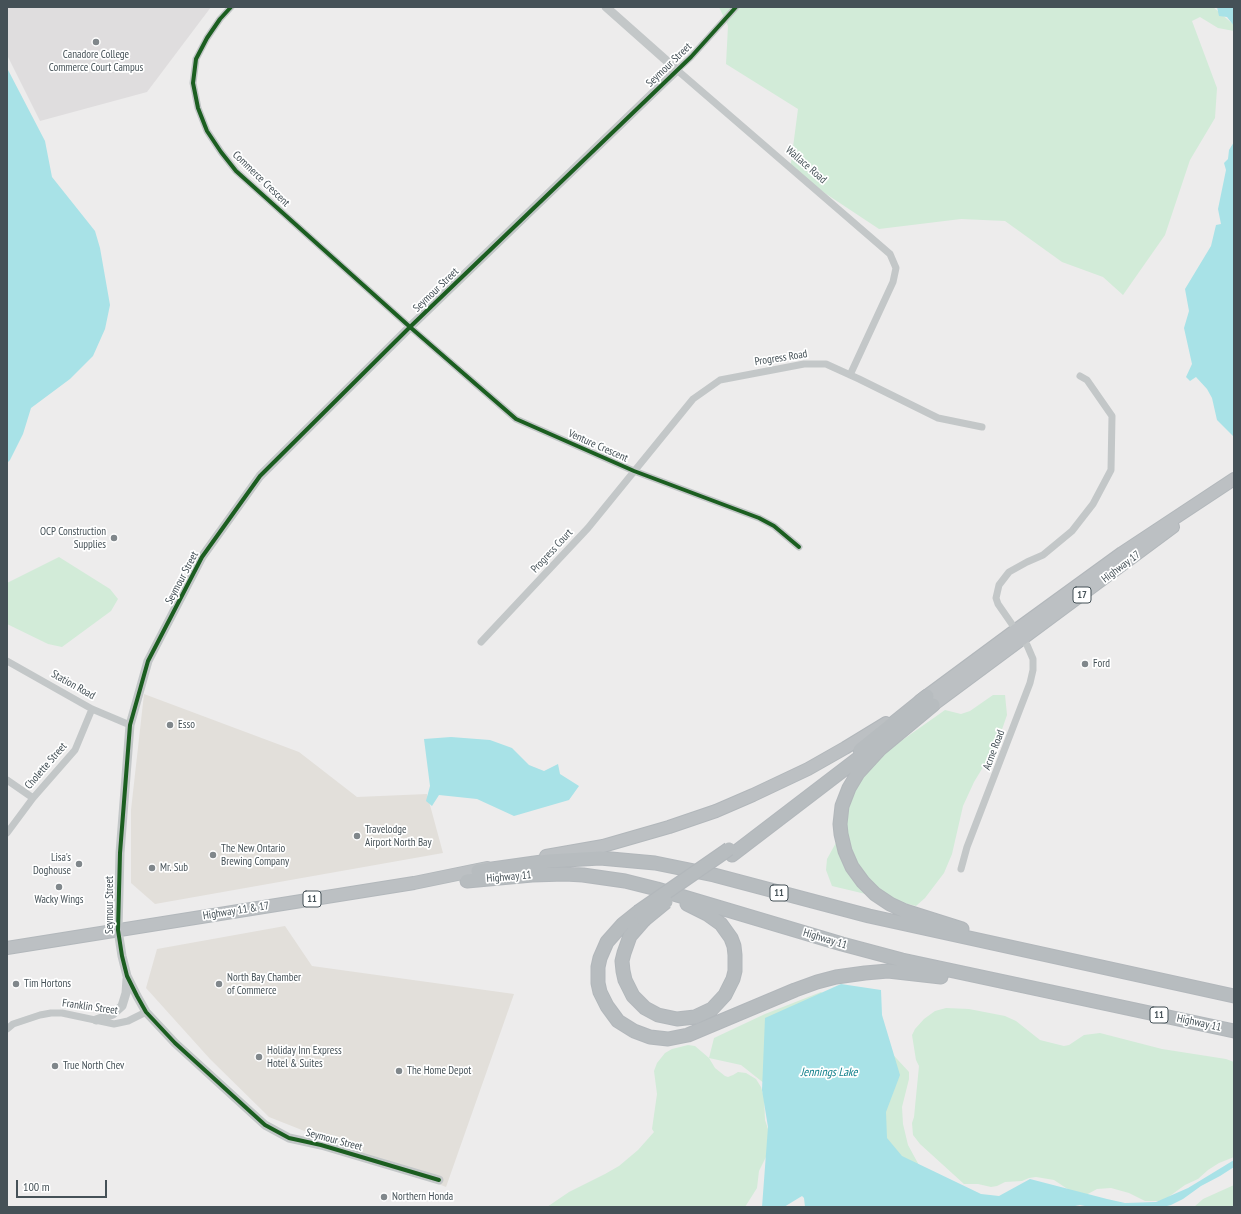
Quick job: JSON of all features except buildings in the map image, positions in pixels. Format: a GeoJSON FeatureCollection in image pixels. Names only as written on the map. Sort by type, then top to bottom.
{"type":"FeatureCollection","features":[{"type":"Feature","properties":{"kind":"highway","name":"Highway 17"},"geometry":{"type":"LineString","coordinates":[[466,877],[603,846],[670,827],[716,811],[808,769],[930,701],[1152,532],[1231,481]]}},
{"type":"Feature","properties":{"kind":"highway"},"geometry":{"type":"LineString","coordinates":[[930,701],[813,786],[731,852],[641,916],[622,924],[607,942],[598,967],[598,983],[600,992],[607,1006],[618,1021],[634,1031],[650,1037],[668,1039],[682,1036],[817,982],[841,976],[865,973],[888,971],[925,975],[1017,991],[1085,1000]]}},
{"type":"Feature","properties":{"kind":"highway"},"geometry":{"type":"LineString","coordinates":[[930,701],[880,749],[858,773],[849,788],[842,806],[840,824],[843,843],[852,867],[863,882],[875,894],[890,904],[906,911],[988,937],[1089,965]]}},
{"type":"Feature","properties":{"kind":"highway","name":"Highway 11"},"geometry":{"type":"LineString","coordinates":[[466,877],[535,863],[563,860],[600,858],[655,863],[714,875],[869,916],[1234,996]]}},
{"type":"Feature","properties":{"kind":"highway"},"geometry":{"type":"LineString","coordinates":[[583,875],[681,902],[707,914],[721,924],[727,931],[734,946],[735,971],[727,991],[712,1009],[695,1017],[677,1019],[667,1018],[644,1008],[633,996],[625,980],[622,962],[630,936],[641,916]]}},
{"type":"Feature","properties":{"kind":"highway","name":"Highway 11"},"geometry":{"type":"LineString","coordinates":[[466,877],[583,875],[625,881],[658,889],[842,944],[902,960],[1234,1031]]}},
{"type":"Feature","properties":{"kind":"highway","name":"Highway 11 & 17"},"geometry":{"type":"LineString","coordinates":[[7,948],[414,883],[466,877]]}},
{"type":"Feature","properties":{"kind":"street","name":"Commerce Crescent"},"geometry":{"type":"LineString","coordinates":[[231,7],[220,19],[207,38],[196,59],[193,83],[198,108],[207,131],[236,171],[410,327]]}},
{"type":"Feature","properties":{"kind":"street","name":"Wallace Road"},"geometry":{"type":"LineString","coordinates":[[606,7],[890,254],[896,268],[893,282],[850,375]]}},
{"type":"Feature","properties":{"kind":"street","name":"Seymour Street"},"geometry":{"type":"LineString","coordinates":[[439,1180],[321,1145],[289,1138],[264,1125],[175,1043],[146,1012],[136,996],[127,976],[118,930],[120,853],[130,725],[148,660],[202,556],[260,476],[410,327],[691,57],[736,7]]}},
{"type":"Feature","properties":{"kind":"street","name":"Venture Crescent"},"geometry":{"type":"LineString","coordinates":[[410,327],[516,419],[634,471],[759,518],[774,526],[799,547]]}},
{"type":"Feature","properties":{"kind":"street","name":"Progress Road"},"geometry":{"type":"LineString","coordinates":[[634,471],[693,399],[720,380],[804,364],[826,364],[938,418],[982,427]]}},
{"type":"Feature","properties":{"kind":"street"},"geometry":{"type":"LineString","coordinates":[[1019,634],[998,604],[996,598],[998,585],[1009,572],[1043,555],[1072,531],[1093,504],[1111,470],[1112,416],[1087,380],[1080,376]]}},
{"type":"Feature","properties":{"kind":"street","name":"Progress Court"},"geometry":{"type":"LineString","coordinates":[[481,642],[588,528],[634,471]]}},
{"type":"Feature","properties":{"kind":"street","name":"Acme Road"},"geometry":{"type":"LineString","coordinates":[[962,869],[967,847],[1030,683],[1033,670],[1033,659],[1027,645],[1019,634]]}},
{"type":"Feature","properties":{"kind":"street","name":"Station Road"},"geometry":{"type":"LineString","coordinates":[[7,661],[92,709],[130,725]]}},
{"type":"Feature","properties":{"kind":"street","name":"Cholette Street"},"geometry":{"type":"LineString","coordinates":[[7,833],[33,798],[76,750],[92,709]]}},
{"type":"Feature","properties":{"kind":"street"},"geometry":{"type":"LineString","coordinates":[[7,780],[33,798]]}},
{"type":"Feature","properties":{"kind":"street"},"geometry":{"type":"LineString","coordinates":[[96,1020],[113,1014],[122,1006],[126,993],[127,976]]}},
{"type":"Feature","properties":{"kind":"street","name":"Franklin Street"},"geometry":{"type":"LineString","coordinates":[[7,1029],[13,1024],[51,1013],[62,1013],[114,1024],[146,1012]]}},
{"type":"Feature","properties":{"kind":"shaded area"},"geometry":{"type":"Polygon","coordinates":[[[7,7],[211,7],[147,92],[40,121],[7,55],[7,7]]]}},
{"type":"Feature","properties":{"kind":"shaded area"},"geometry":{"type":"Polygon","coordinates":[[[144,694],[299,752],[357,797],[427,794],[443,853],[155,904],[131,883],[131,810],[144,694]]]}},
{"type":"Feature","properties":{"kind":"shaded area"},"geometry":{"type":"Polygon","coordinates":[[[285,926],[312,966],[514,994],[446,1187],[269,1117],[210,1059],[146,988],[157,949],[285,926]]]}},
{"type":"Feature","properties":{"kind":"green space"},"geometry":{"type":"Polygon","coordinates":[[[719,7],[1213,7],[1234,25],[1234,31],[1218,28],[1200,17],[1192,21],[1217,88],[1215,118],[1190,160],[1165,235],[1123,295],[1103,277],[1062,262],[1005,221],[961,219],[879,229],[790,170],[798,109],[726,64],[728,26],[719,7]]]}},
{"type":"Feature","properties":{"kind":"green space"},"geometry":{"type":"Polygon","coordinates":[[[59,557],[110,589],[118,599],[111,611],[62,647],[48,644],[7,624],[7,583],[59,557]]]}},
{"type":"Feature","properties":{"kind":"green space"},"geometry":{"type":"Polygon","coordinates":[[[993,695],[1005,695],[1007,715],[997,744],[974,782],[963,806],[952,854],[944,873],[925,898],[916,906],[832,886],[826,870],[827,859],[843,830],[853,780],[857,772],[945,710],[961,714],[970,711],[993,695]]]}},
{"type":"Feature","properties":{"kind":"green space"},"geometry":{"type":"Polygon","coordinates":[[[821,992],[886,1047],[909,1072],[909,1079],[902,1107],[903,1124],[908,1145],[920,1167],[765,1084],[741,1065],[709,1058],[714,1038],[765,1014],[821,992]]]}},
{"type":"Feature","properties":{"kind":"green space"},"geometry":{"type":"Polygon","coordinates":[[[946,1008],[969,1009],[1005,1016],[1016,1021],[1040,1040],[1064,1046],[1069,1045],[1084,1035],[1100,1033],[1162,1049],[1226,1059],[1234,1062],[1234,1157],[1219,1163],[1198,1179],[1185,1185],[1167,1198],[1159,1201],[1145,1201],[1129,1193],[1111,1188],[1097,1189],[1086,1195],[1080,1195],[1054,1180],[1036,1177],[1022,1181],[1005,1182],[991,1187],[978,1184],[964,1184],[920,1144],[913,1135],[912,1123],[914,1117],[919,1066],[916,1060],[912,1035],[924,1019],[935,1011],[946,1008]]]}},
{"type":"Feature","properties":{"kind":"green space"},"geometry":{"type":"Polygon","coordinates":[[[688,1045],[695,1046],[709,1058],[715,1068],[725,1076],[728,1077],[738,1072],[746,1073],[756,1079],[761,1087],[764,1097],[765,1120],[768,1129],[768,1153],[759,1171],[757,1188],[745,1207],[547,1207],[569,1192],[619,1166],[638,1150],[654,1132],[652,1129],[657,1094],[654,1071],[657,1063],[665,1053],[672,1049],[688,1045]]]}},
{"type":"Feature","properties":{"kind":"green space"},"geometry":{"type":"Polygon","coordinates":[[[1234,1185],[1234,1207],[1194,1207],[1203,1199],[1234,1185]]]}},
{"type":"Feature","properties":{"kind":"water"},"geometry":{"type":"Polygon","coordinates":[[[1217,7],[1234,7],[1234,26],[1227,17],[1219,16],[1217,7]]]}},
{"type":"Feature","properties":{"kind":"water"},"geometry":{"type":"Polygon","coordinates":[[[7,68],[45,141],[52,177],[95,231],[100,248],[110,305],[105,329],[93,356],[70,379],[31,408],[23,434],[7,463],[7,68]]]}},
{"type":"Feature","properties":{"kind":"water"},"geometry":{"type":"Polygon","coordinates":[[[1234,142],[1234,437],[1217,420],[1212,398],[1207,389],[1196,377],[1190,381],[1186,377],[1192,364],[1184,328],[1189,311],[1185,289],[1211,246],[1216,225],[1221,224],[1218,209],[1226,170],[1224,163],[1228,159],[1229,150],[1234,142]]]}},
{"type":"Feature","properties":{"kind":"water"},"geometry":{"type":"Polygon","coordinates":[[[451,737],[490,740],[512,748],[529,765],[544,771],[558,764],[560,774],[579,786],[569,800],[514,816],[477,799],[439,795],[432,806],[426,801],[430,786],[424,739],[451,737]]]}},
{"type":"Feature","properties":{"kind":"water","name":"Jennings Lake"},"geometry":{"type":"Polygon","coordinates":[[[841,984],[881,990],[882,1015],[900,1075],[886,1112],[887,1138],[902,1156],[981,1194],[999,1196],[1030,1179],[1125,1203],[1156,1202],[1188,1188],[1234,1160],[1234,1167],[1201,1186],[1183,1199],[1163,1207],[1090,1207],[1080,1205],[1070,1207],[805,1207],[804,1198],[802,1196],[784,1207],[762,1207],[768,1127],[762,1090],[765,1018],[841,984]]]}},
{"type":"Feature","properties":{"kind":"cycle path"},"geometry":{"type":"LineString","coordinates":[[231,7],[220,19],[207,38],[196,59],[193,83],[198,108],[207,131],[236,171],[410,327],[516,419],[634,471],[759,518],[774,526],[799,547]]}},
{"type":"Feature","properties":{"kind":"cycle path"},"geometry":{"type":"LineString","coordinates":[[439,1180],[321,1145],[289,1138],[265,1125],[175,1043],[146,1012],[127,976],[118,930],[120,853],[130,725],[148,661],[202,557],[260,476],[410,327],[691,57],[736,7]]}},
{"type":"Feature","properties":{"kind":"place","name":"Canadore College Commerce Court Campus"},"geometry":{"type":"Point","coordinates":[96,42]}},
{"type":"Feature","properties":{"kind":"place","name":"OCP Construction Supplies"},"geometry":{"type":"Point","coordinates":[114,538]}},
{"type":"Feature","properties":{"kind":"place","name":"Ford"},"geometry":{"type":"Point","coordinates":[1085,664]}},
{"type":"Feature","properties":{"kind":"place","name":"Esso"},"geometry":{"type":"Point","coordinates":[170,725]}},
{"type":"Feature","properties":{"kind":"place","name":"Travelodge Airport North Bay"},"geometry":{"type":"Point","coordinates":[357,836]}},
{"type":"Feature","properties":{"kind":"place","name":"The New Ontario Brewing Company"},"geometry":{"type":"Point","coordinates":[213,855]}},
{"type":"Feature","properties":{"kind":"place","name":"Lisa's Doghouse"},"geometry":{"type":"Point","coordinates":[79,864]}},
{"type":"Feature","properties":{"kind":"place","name":"Mr. Sub"},"geometry":{"type":"Point","coordinates":[152,868]}},
{"type":"Feature","properties":{"kind":"place","name":"Wacky Wings"},"geometry":{"type":"Point","coordinates":[59,887]}},
{"type":"Feature","properties":{"kind":"place","name":"Tim Hortons"},"geometry":{"type":"Point","coordinates":[16,984]}},
{"type":"Feature","properties":{"kind":"place","name":"North Bay Chamber of Commerce"},"geometry":{"type":"Point","coordinates":[219,984]}},
{"type":"Feature","properties":{"kind":"place","name":"Holiday Inn Express Hotel & Suites"},"geometry":{"type":"Point","coordinates":[259,1057]}},
{"type":"Feature","properties":{"kind":"place","name":"True North Chev"},"geometry":{"type":"Point","coordinates":[55,1066]}},
{"type":"Feature","properties":{"kind":"place","name":"The Home Depot"},"geometry":{"type":"Point","coordinates":[399,1071]}},
{"type":"Feature","properties":{"kind":"place","name":"Northern Honda"},"geometry":{"type":"Point","coordinates":[384,1197]}}]}
